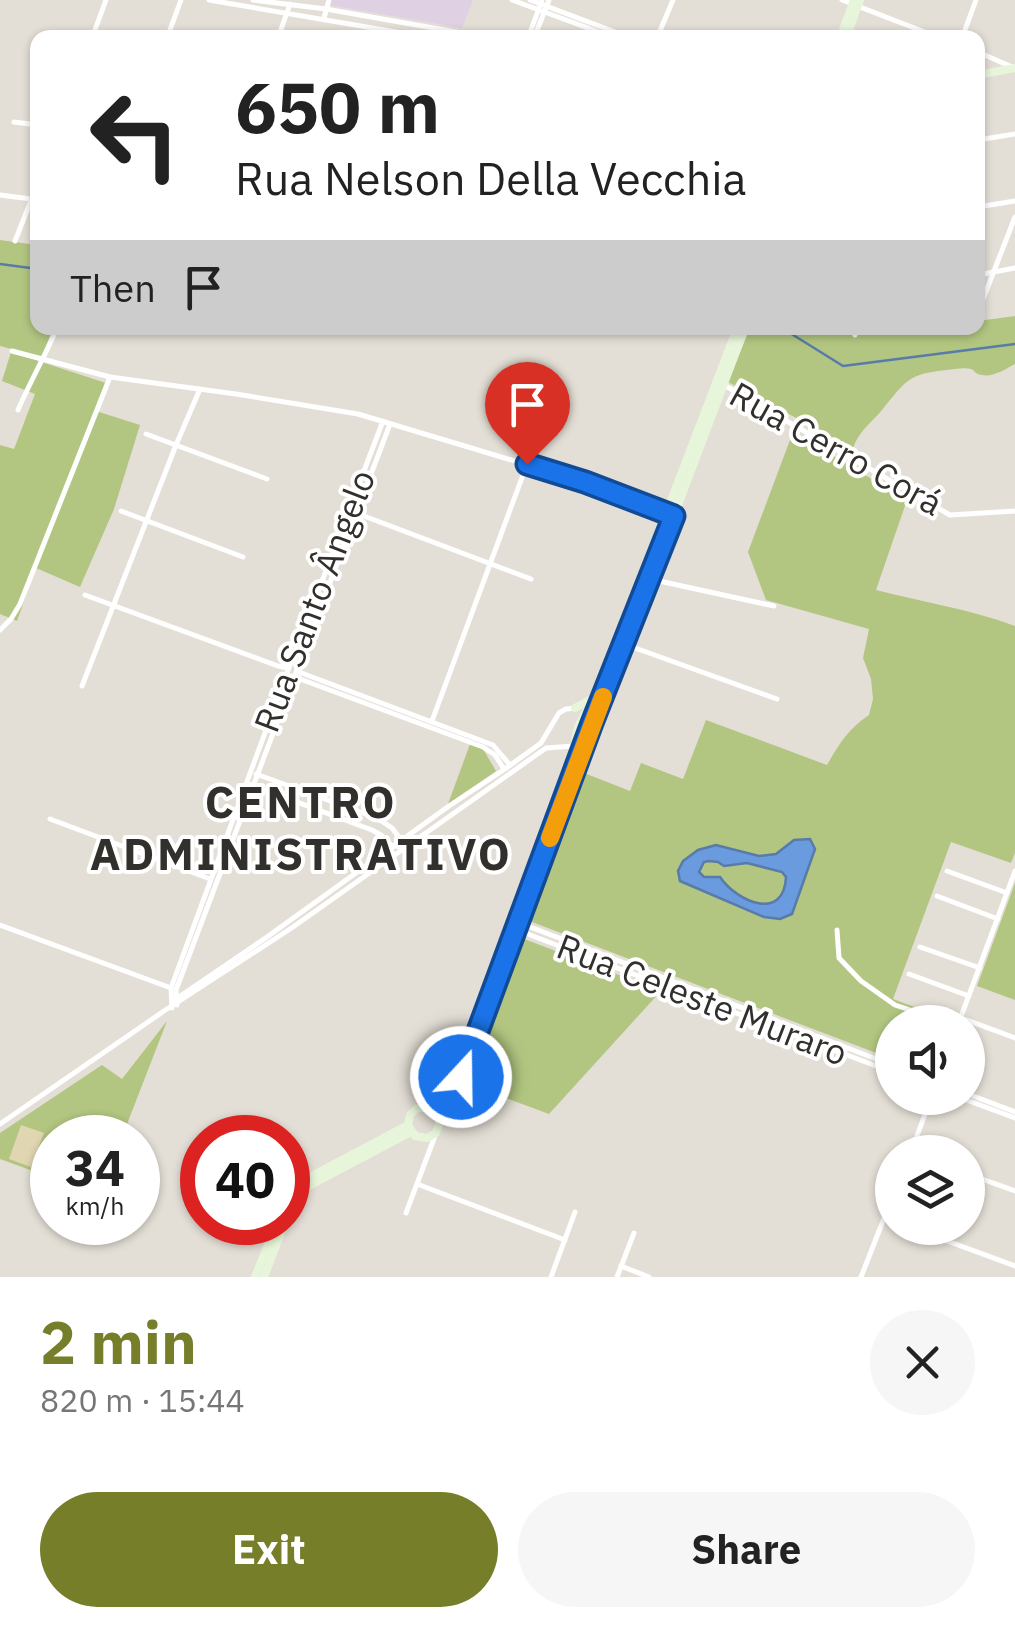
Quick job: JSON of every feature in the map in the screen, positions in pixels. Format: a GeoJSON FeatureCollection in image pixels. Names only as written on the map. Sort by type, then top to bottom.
{"type":"FeatureCollection","features":[{"type":"Feature","properties":{"kind":"street"},"geometry":{"type":"LineString","coordinates":[[95,30],[106,0]]}},
{"type":"Feature","properties":{"kind":"street"},"geometry":{"type":"LineString","coordinates":[[171,30],[181,0]]}},
{"type":"Feature","properties":{"kind":"street"},"geometry":{"type":"LineString","coordinates":[[210,0],[290,4],[442,30]]}},
{"type":"Feature","properties":{"kind":"street"},"geometry":{"type":"LineString","coordinates":[[320,18],[322,0]]}},
{"type":"Feature","properties":{"kind":"street"},"geometry":{"type":"LineString","coordinates":[[322,9],[329,0]]}},
{"type":"Feature","properties":{"kind":"street"},"geometry":{"type":"LineString","coordinates":[[512,0],[543,5],[598,30]]}},
{"type":"Feature","properties":{"kind":"street"},"geometry":{"type":"LineString","coordinates":[[530,0],[610,30]]}},
{"type":"Feature","properties":{"kind":"street"},"geometry":{"type":"LineString","coordinates":[[661,30],[673,0]]}},
{"type":"Feature","properties":{"kind":"street"},"geometry":{"type":"LineString","coordinates":[[842,0],[856,2],[921,30]]}},
{"type":"Feature","properties":{"kind":"street"},"geometry":{"type":"LineString","coordinates":[[965,30],[976,0]]}},
{"type":"Feature","properties":{"kind":"street"},"geometry":{"type":"LineString","coordinates":[[252,2],[389,30]]}},
{"type":"Feature","properties":{"kind":"street"},"geometry":{"type":"LineString","coordinates":[[846,30],[856,2]]}},
{"type":"Feature","properties":{"kind":"street"},"geometry":{"type":"LineString","coordinates":[[281,30],[290,4]]}},
{"type":"Feature","properties":{"kind":"street"},"geometry":{"type":"LineString","coordinates":[[534,30],[543,5]]}},
{"type":"Feature","properties":{"kind":"street"},"geometry":{"type":"LineString","coordinates":[[985,55],[1015,68]]}},
{"type":"Feature","properties":{"kind":"street"},"geometry":{"type":"LineString","coordinates":[[985,74],[1015,68]]}},
{"type":"Feature","properties":{"kind":"street"},"geometry":{"type":"LineString","coordinates":[[14,122],[30,124]]}},
{"type":"Feature","properties":{"kind":"street"},"geometry":{"type":"LineString","coordinates":[[985,139],[1015,134]]}},
{"type":"Feature","properties":{"kind":"street"},"geometry":{"type":"LineString","coordinates":[[0,195],[30,199]]}},
{"type":"Feature","properties":{"kind":"street"},"geometry":{"type":"LineString","coordinates":[[985,206],[1015,202]]}},
{"type":"Feature","properties":{"kind":"street"},"geometry":{"type":"LineString","coordinates":[[15,241],[30,204]]}},
{"type":"Feature","properties":{"kind":"street"},"geometry":{"type":"LineString","coordinates":[[985,294],[1015,217]]}},
{"type":"Feature","properties":{"kind":"street"},"geometry":{"type":"LineString","coordinates":[[985,273],[1015,268]]}},
{"type":"Feature","properties":{"kind":"street"},"geometry":{"type":"LineString","coordinates":[[18,410],[53,335]]}},
{"type":"Feature","properties":{"kind":"street"},"geometry":{"type":"LineString","coordinates":[[550,832],[578,727],[601,684],[671,514],[738,335]]}},
{"type":"Feature","properties":{"kind":"street"},"geometry":{"type":"LineString","coordinates":[[12,351],[110,378],[358,414],[585,482],[671,514]]}},
{"type":"Feature","properties":{"kind":"street"},"geometry":{"type":"LineString","coordinates":[[0,630],[20,604],[110,378]]}},
{"type":"Feature","properties":{"kind":"street","name":"Rua Cerro Corá"},"geometry":{"type":"LineString","coordinates":[[720,383],[950,515],[1015,511]]}},
{"type":"Feature","properties":{"kind":"street"},"geometry":{"type":"LineString","coordinates":[[82,686],[200,389]]}},
{"type":"Feature","properties":{"kind":"street","name":"Rua Santo Ângelo"},"geometry":{"type":"LineString","coordinates":[[214,881],[255,786],[386,423]]}},
{"type":"Feature","properties":{"kind":"street"},"geometry":{"type":"LineString","coordinates":[[146,434],[267,478]]}},
{"type":"Feature","properties":{"kind":"street"},"geometry":{"type":"LineString","coordinates":[[432,721],[527,464]]}},
{"type":"Feature","properties":{"kind":"street"},"geometry":{"type":"LineString","coordinates":[[121,511],[243,556]]}},
{"type":"Feature","properties":{"kind":"street"},"geometry":{"type":"LineString","coordinates":[[353,512],[531,579]]}},
{"type":"Feature","properties":{"kind":"street","name":"Rua Santo Ângelo"},"geometry":{"type":"LineString","coordinates":[[172,1005],[174,989],[250,772],[353,512]]}},
{"type":"Feature","properties":{"kind":"street"},"geometry":{"type":"LineString","coordinates":[[406,1213],[650,579],[671,514]]}},
{"type":"Feature","properties":{"kind":"street"},"geometry":{"type":"LineString","coordinates":[[650,579],[774,606]]}},
{"type":"Feature","properties":{"kind":"street"},"geometry":{"type":"LineString","coordinates":[[86,594],[483,748],[510,770]]}},
{"type":"Feature","properties":{"kind":"street"},"geometry":{"type":"LineString","coordinates":[[624,644],[777,699]]}},
{"type":"Feature","properties":{"kind":"street"},"geometry":{"type":"LineString","coordinates":[[296,674],[493,745],[510,770]]}},
{"type":"Feature","properties":{"kind":"street"},"geometry":{"type":"LineString","coordinates":[[396,850],[408,848],[510,770],[541,742],[559,713],[594,698]]}},
{"type":"Feature","properties":{"kind":"street"},"geometry":{"type":"LineString","coordinates":[[575,708],[585,712],[592,723]]}},
{"type":"Feature","properties":{"kind":"street"},"geometry":{"type":"LineString","coordinates":[[0,1124],[292,924],[396,850],[402,841],[510,770],[546,748],[573,746],[586,740]]}},
{"type":"Feature","properties":{"kind":"street"},"geometry":{"type":"LineString","coordinates":[[560,746],[567,752],[570,766]]}},
{"type":"Feature","properties":{"kind":"street"},"geometry":{"type":"LineString","coordinates":[[250,772],[377,818],[392,828],[408,848]]}},
{"type":"Feature","properties":{"kind":"street"},"geometry":{"type":"LineString","coordinates":[[246,783],[372,830],[396,850]]}},
{"type":"Feature","properties":{"kind":"street"},"geometry":{"type":"LineString","coordinates":[[50,819],[214,881]]}},
{"type":"Feature","properties":{"kind":"street"},"geometry":{"type":"LineString","coordinates":[[947,871],[1007,894]]}},
{"type":"Feature","properties":{"kind":"street"},"geometry":{"type":"LineString","coordinates":[[966,1005],[1015,872]]}},
{"type":"Feature","properties":{"kind":"street"},"geometry":{"type":"LineString","coordinates":[[937,896],[998,918]]}},
{"type":"Feature","properties":{"kind":"street"},"geometry":{"type":"LineString","coordinates":[[0,925],[174,989]]}},
{"type":"Feature","properties":{"kind":"street"},"geometry":{"type":"LineString","coordinates":[[410,1129],[412,1111],[437,1101],[450,1088],[515,925]]}},
{"type":"Feature","properties":{"kind":"street","name":"Rua Celeste Muraro"},"geometry":{"type":"LineString","coordinates":[[515,925],[875,1063]]}},
{"type":"Feature","properties":{"kind":"street"},"geometry":{"type":"LineString","coordinates":[[837,930],[839,958],[861,981],[895,1005]]}},
{"type":"Feature","properties":{"kind":"street"},"geometry":{"type":"LineString","coordinates":[[920,947],[980,968]]}},
{"type":"Feature","properties":{"kind":"street"},"geometry":{"type":"LineString","coordinates":[[908,974],[969,996]]}},
{"type":"Feature","properties":{"kind":"street"},"geometry":{"type":"LineString","coordinates":[[985,1028],[1015,1038]]}},
{"type":"Feature","properties":{"kind":"street"},"geometry":{"type":"LineString","coordinates":[[985,1102],[1015,1115]]}},
{"type":"Feature","properties":{"kind":"street"},"geometry":{"type":"LineString","coordinates":[[427,1106],[436,1111],[440,1121]]}},
{"type":"Feature","properties":{"kind":"street"},"geometry":{"type":"LineString","coordinates":[[985,1106],[1015,1115]]}},
{"type":"Feature","properties":{"kind":"street"},"geometry":{"type":"LineString","coordinates":[[410,1129],[421,1138],[436,1133]]}},
{"type":"Feature","properties":{"kind":"street"},"geometry":{"type":"LineString","coordinates":[[310,1178],[410,1129]]}},
{"type":"Feature","properties":{"kind":"street"},"geometry":{"type":"LineString","coordinates":[[427,1138],[428,1155]]}},
{"type":"Feature","properties":{"kind":"street"},"geometry":{"type":"LineString","coordinates":[[310,1184],[332,1169]]}},
{"type":"Feature","properties":{"kind":"street"},"geometry":{"type":"LineString","coordinates":[[985,1180],[1015,1191]]}},
{"type":"Feature","properties":{"kind":"street"},"geometry":{"type":"LineString","coordinates":[[416,1184],[565,1240]]}},
{"type":"Feature","properties":{"kind":"street"},"geometry":{"type":"LineString","coordinates":[[550,1277],[575,1212]]}},
{"type":"Feature","properties":{"kind":"street"},"geometry":{"type":"LineString","coordinates":[[617,1277],[634,1233]]}},
{"type":"Feature","properties":{"kind":"street"},"geometry":{"type":"LineString","coordinates":[[255,1277],[271,1245]]}},
{"type":"Feature","properties":{"kind":"street"},"geometry":{"type":"LineString","coordinates":[[264,1277],[272,1245]]}},
{"type":"Feature","properties":{"kind":"street"},"geometry":{"type":"LineString","coordinates":[[861,1277],[876,1245]]}},
{"type":"Feature","properties":{"kind":"street"},"geometry":{"type":"LineString","coordinates":[[958,1245],[1015,1266]]}},
{"type":"Feature","properties":{"kind":"street"},"geometry":{"type":"LineString","coordinates":[[621,1266],[649,1277]]}},
{"type":"Feature","properties":{"kind":"shaded area"},"geometry":{"type":"Polygon","coordinates":[[[331,0],[473,0],[462,28],[329,5],[331,0]]]}},
{"type":"Feature","properties":{"kind":"green space"},"geometry":{"type":"Polygon","coordinates":[[[0,240],[30,244],[30,335],[50,335],[42,357],[0,346],[0,240]]]}},
{"type":"Feature","properties":{"kind":"green space"},"geometry":{"type":"Polygon","coordinates":[[[1015,316],[1015,364],[988,375],[963,368],[915,377],[866,428],[853,448],[728,382],[747,335],[985,335],[985,320],[1015,316]]]}},
{"type":"Feature","properties":{"kind":"green space"},"geometry":{"type":"Polygon","coordinates":[[[11,352],[106,383],[96,411],[140,425],[114,509],[80,587],[36,568],[17,621],[0,614],[0,445],[14,449],[35,394],[2,381],[11,352]]]}},
{"type":"Feature","properties":{"kind":"green space"},"geometry":{"type":"Polygon","coordinates":[[[793,432],[907,500],[876,590],[1015,626],[1015,853],[1011,863],[951,842],[893,999],[909,1005],[875,1005],[875,1053],[524,919],[579,771],[630,791],[641,763],[683,779],[706,720],[827,765],[845,737],[869,715],[873,699],[871,679],[863,658],[869,629],[766,600],[748,552],[793,432]]]}},
{"type":"Feature","properties":{"kind":"green space"},"geometry":{"type":"Polygon","coordinates":[[[470,744],[483,749],[496,771],[448,804],[470,744]]]}},
{"type":"Feature","properties":{"kind":"green space"},"geometry":{"type":"Polygon","coordinates":[[[1015,883],[1015,1000],[977,986],[1015,883]]]}},
{"type":"Feature","properties":{"kind":"green space"},"geometry":{"type":"Polygon","coordinates":[[[519,937],[661,991],[549,1114],[465,1083],[519,937]]]}},
{"type":"Feature","properties":{"kind":"green space"},"geometry":{"type":"Polygon","coordinates":[[[167,1021],[131,1115],[30,1115],[30,1170],[0,1159],[0,1133],[102,1065],[122,1079],[167,1021]]]}},
{"type":"Feature","properties":{"kind":"sand"},"geometry":{"type":"Polygon","coordinates":[[[21,1125],[30,1128],[30,1167],[9,1159],[21,1125]]]}},
{"type":"Feature","properties":{"kind":"water"},"geometry":{"type":"Polygon","coordinates":[[[810,839],[815,849],[792,914],[780,919],[764,917],[680,881],[678,871],[683,861],[698,850],[716,845],[759,856],[776,854],[794,840],[810,839]],[[704,862],[699,872],[704,877],[720,877],[748,900],[769,903],[783,891],[786,877],[782,872],[747,863],[724,866],[704,862]]]}},
{"type":"Feature","properties":{"kind":"waterway"},"geometry":{"type":"LineString","coordinates":[[0,264],[30,268]]}},
{"type":"Feature","properties":{"kind":"waterway"},"geometry":{"type":"LineString","coordinates":[[793,335],[843,366],[1015,344]]}},
{"type":"Feature","properties":{"kind":"slow traffic"},"geometry":{"type":"LineString","coordinates":[[550,838],[603,697]]}},
{"type":"Feature","properties":{"kind":"district","name":"CENTRO ADMINISTRATIVO"},"geometry":{"type":"Point","coordinates":[301,828]}},
{"type":"Feature","properties":{"kind":"route"},"geometry":{"type":"LineString","coordinates":[[461,1077],[592,723],[674,516],[527,464]]}}]}
